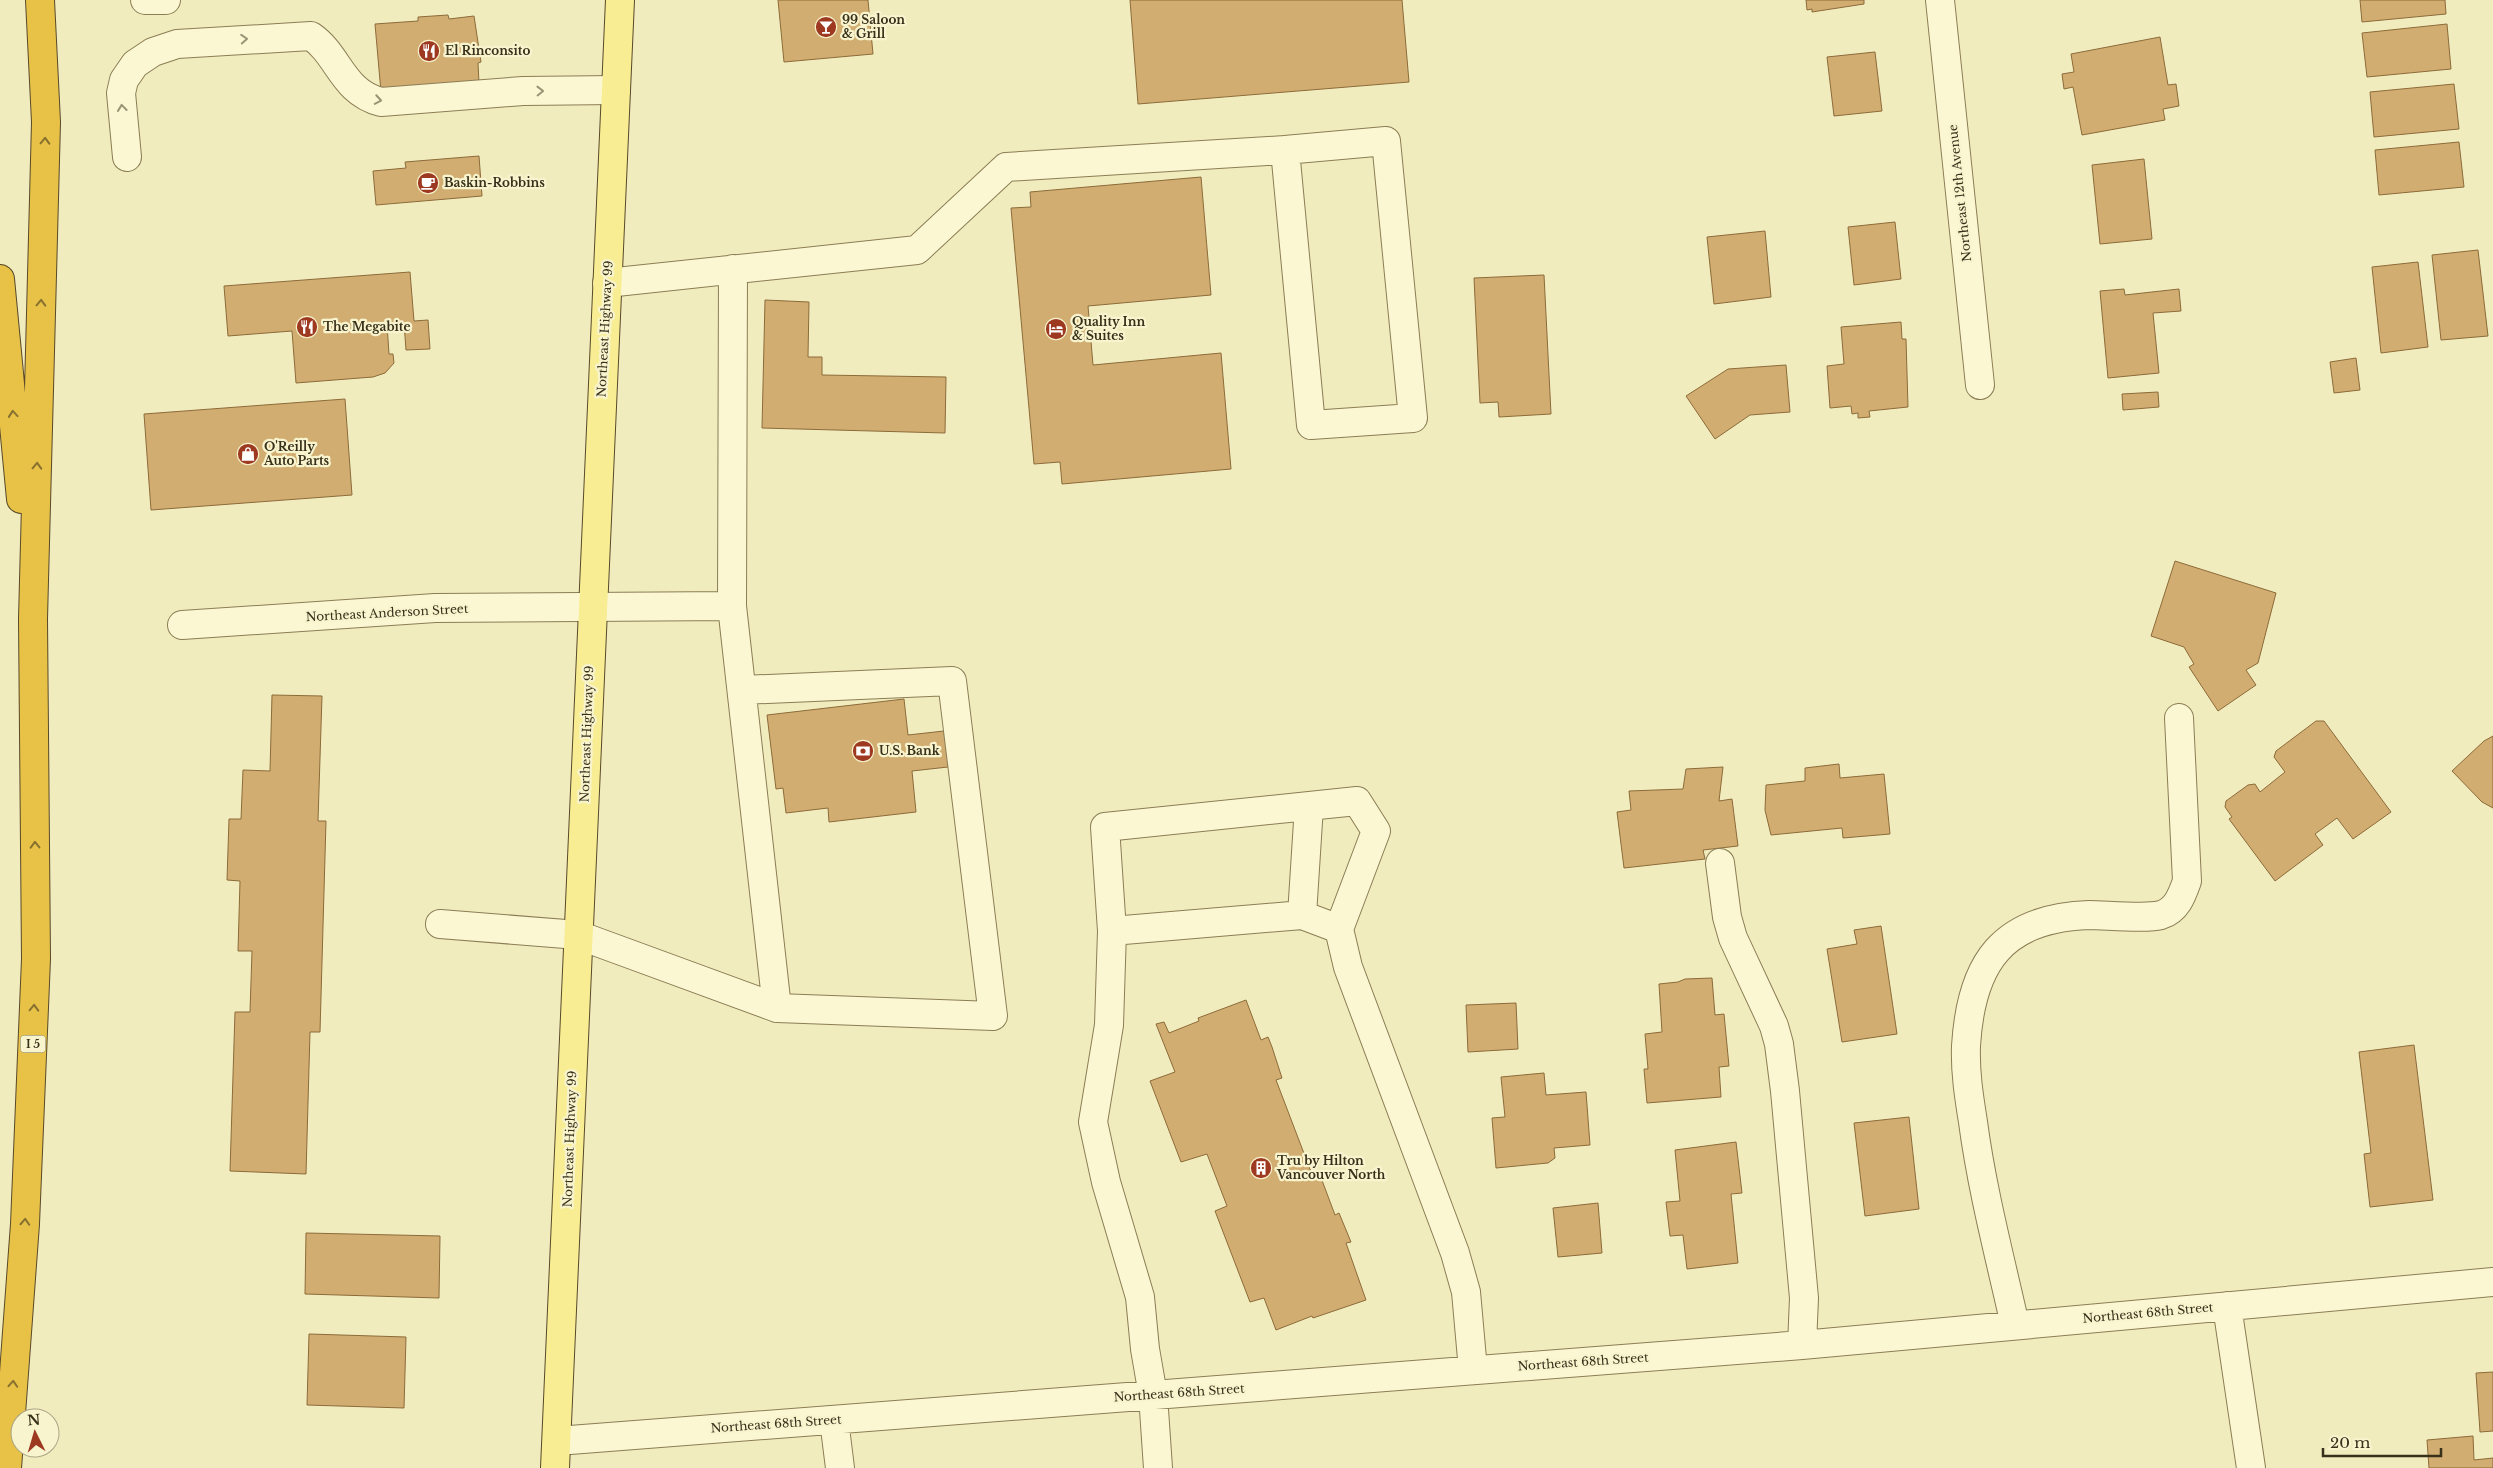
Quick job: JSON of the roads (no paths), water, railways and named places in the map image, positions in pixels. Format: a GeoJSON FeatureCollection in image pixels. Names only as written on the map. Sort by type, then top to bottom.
{"type":"FeatureCollection","features":[{"type":"Feature","properties":{"kind":"highway"},"geometry":{"type":"LineString","coordinates":[[33,620],[46,122],[40,0]]}},
{"type":"Feature","properties":{"kind":"highway","name":"I 5"},"geometry":{"type":"LineString","coordinates":[[0,279],[33,620],[36,959],[25,1224],[7,1468]]}},
{"type":"Feature","properties":{"kind":"main road","name":"Northeast Highway 99"},"geometry":{"type":"LineString","coordinates":[[555,1468],[620,0]]}},
{"type":"Feature","properties":{"kind":"street"},"geometry":{"type":"LineString","coordinates":[[145,0],[166,0]]}},
{"type":"Feature","properties":{"kind":"street","name":"Northeast 12th Avenue"},"geometry":{"type":"LineString","coordinates":[[1940,0],[1980,385]]}},
{"type":"Feature","properties":{"kind":"street"},"geometry":{"type":"LineString","coordinates":[[128,157],[121,93],[124,80],[134,64],[153,52],[177,44],[311,36],[320,42],[346,78],[359,92],[370,99],[381,102],[523,91],[616,90]]}},
{"type":"Feature","properties":{"kind":"street"},"geometry":{"type":"LineString","coordinates":[[607,283],[917,250],[1006,167],[1285,150],[1386,141],[1413,418],[1310,425],[1285,150]]}},
{"type":"Feature","properties":{"kind":"street"},"geometry":{"type":"LineString","coordinates":[[734,269],[732,606],[777,1008]]}},
{"type":"Feature","properties":{"kind":"street","name":"Northeast Anderson Street"},"geometry":{"type":"LineString","coordinates":[[182,625],[435,608],[592,609],[732,606]]}},
{"type":"Feature","properties":{"kind":"street"},"geometry":{"type":"LineString","coordinates":[[440,924],[578,935],[777,1008],[993,1016],[952,681],[742,690]]}},
{"type":"Feature","properties":{"kind":"street"},"geometry":{"type":"LineString","coordinates":[[2015,1326],[1977,1150],[1967,1081],[1966,1047],[1975,992],[1994,953],[2010,936],[2030,925],[2055,918],[2161,915],[2179,903],[2187,881],[2180,718]]}},
{"type":"Feature","properties":{"kind":"street"},"geometry":{"type":"LineString","coordinates":[[1158,1468],[1153,1395],[1145,1350],[1140,1297],[1106,1182],[1093,1122],[1109,1025],[1112,932],[1105,827],[1357,801],[1376,831],[1339,929],[1348,968],[1455,1253],[1466,1292],[1473,1370]]}},
{"type":"Feature","properties":{"kind":"street"},"geometry":{"type":"LineString","coordinates":[[1302,915],[1309,806]]}},
{"type":"Feature","properties":{"kind":"street"},"geometry":{"type":"LineString","coordinates":[[1720,862],[1727,916],[1733,938],[1774,1026],[1778,1044],[1785,1091],[1804,1298],[1802,1345]]}},
{"type":"Feature","properties":{"kind":"street"},"geometry":{"type":"LineString","coordinates":[[1112,932],[1302,915],[1339,929]]}},
{"type":"Feature","properties":{"kind":"street","name":"Northeast 68th Street"},"geometry":{"type":"LineString","coordinates":[[557,1440],[1802,1345],[2493,1282]]}},
{"type":"Feature","properties":{"kind":"street"},"geometry":{"type":"LineString","coordinates":[[2227,1306],[2252,1468]]}},
{"type":"Feature","properties":{"kind":"street"},"geometry":{"type":"LineString","coordinates":[[834,1420],[840,1468]]}},
{"type":"Feature","properties":{"kind":"place","name":"99 Saloon & Grill"},"geometry":{"type":"Point","coordinates":[826,27]}},
{"type":"Feature","properties":{"kind":"place","name":"El Rinconsito"},"geometry":{"type":"Point","coordinates":[429,51]}},
{"type":"Feature","properties":{"kind":"place","name":"Baskin-Robbins"},"geometry":{"type":"Point","coordinates":[428,183]}},
{"type":"Feature","properties":{"kind":"place","name":"The Megabite"},"geometry":{"type":"Point","coordinates":[307,327]}},
{"type":"Feature","properties":{"kind":"place","name":"Quality Inn & Suites"},"geometry":{"type":"Point","coordinates":[1056,329]}},
{"type":"Feature","properties":{"kind":"place","name":"O'Reilly Auto Parts"},"geometry":{"type":"Point","coordinates":[248,454]}},
{"type":"Feature","properties":{"kind":"place","name":"U.S. Bank"},"geometry":{"type":"Point","coordinates":[863,751]}},
{"type":"Feature","properties":{"kind":"place","name":"Tru by Hilton Vancouver North"},"geometry":{"type":"Point","coordinates":[1261,1168]}}]}
